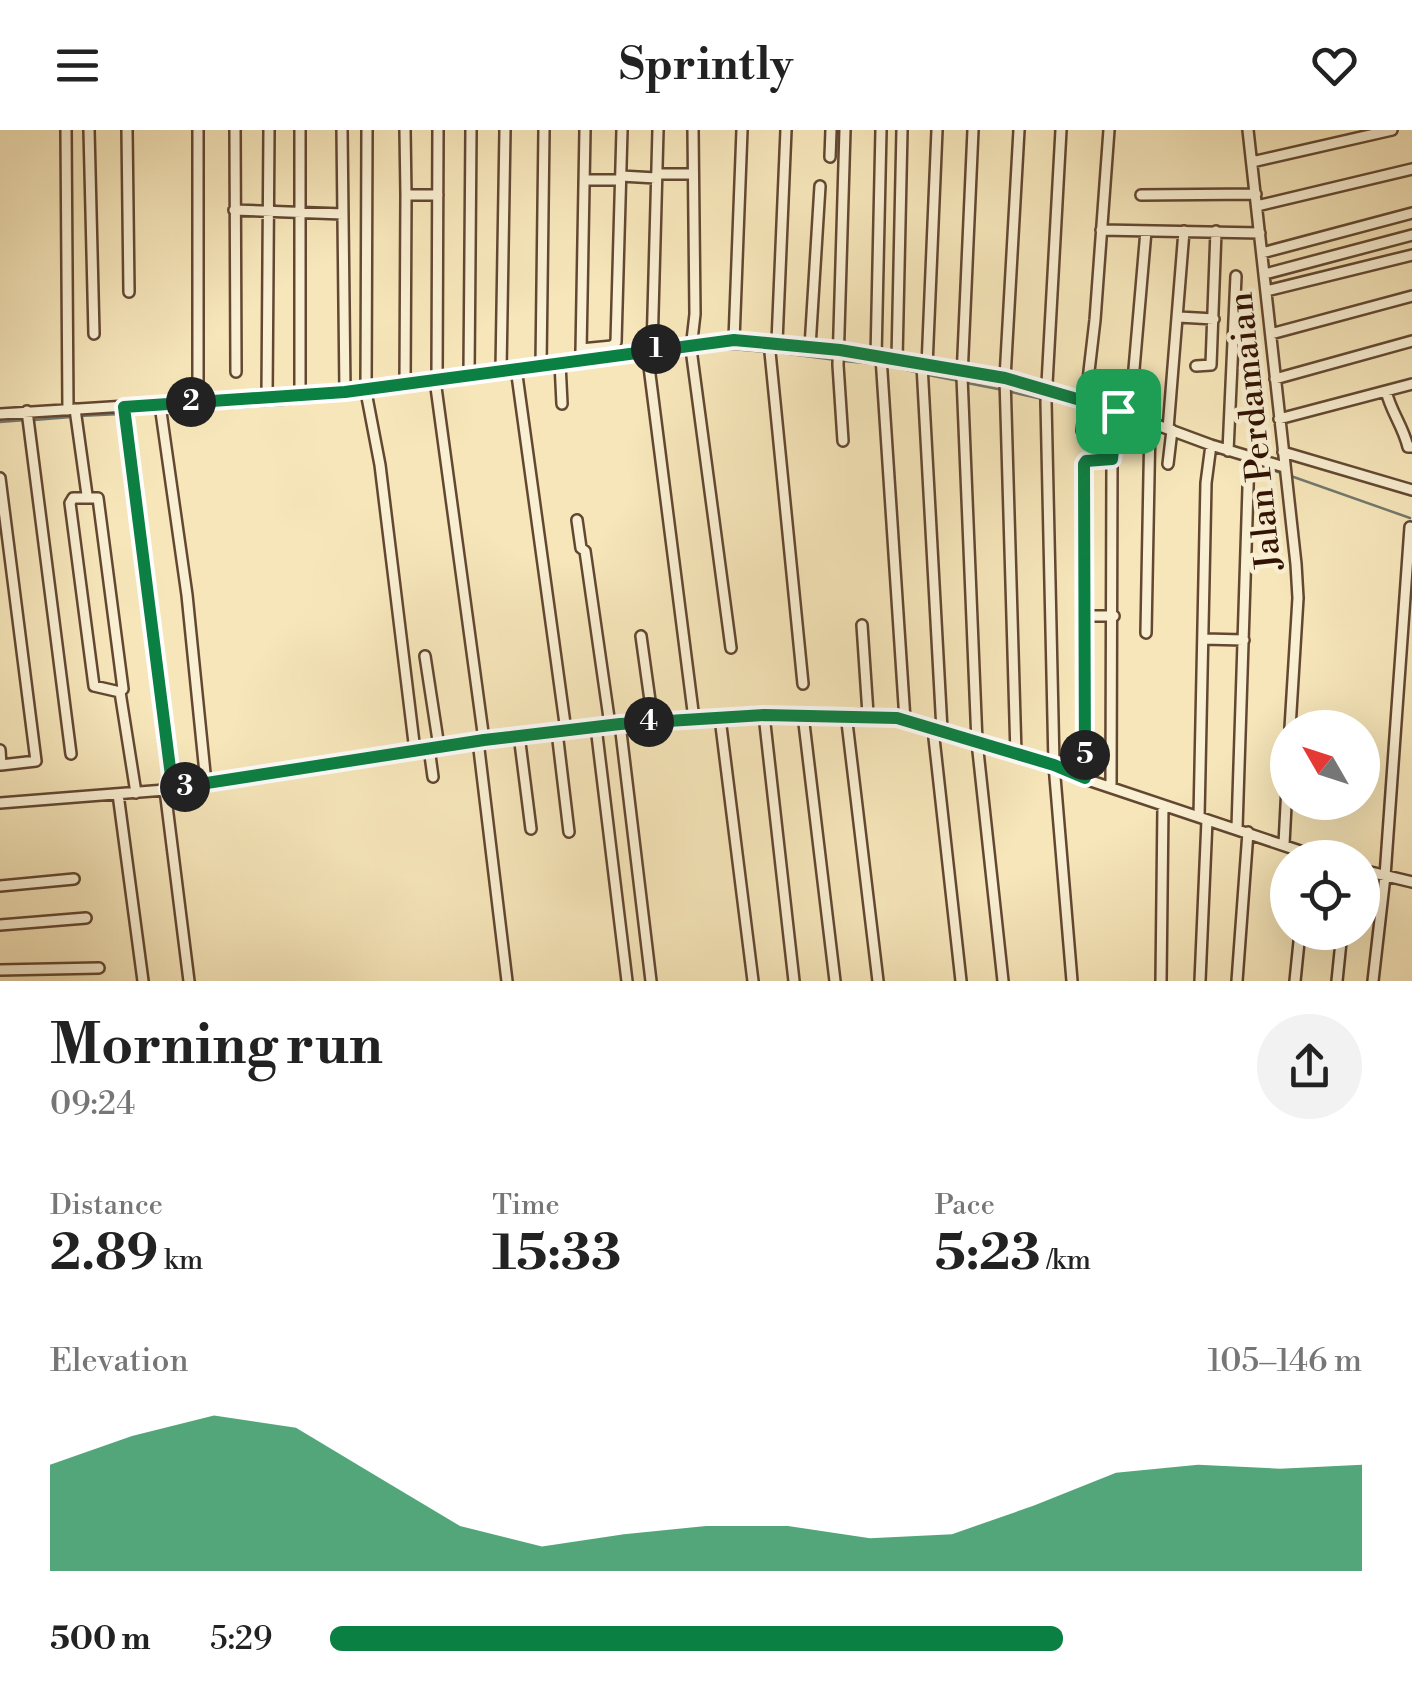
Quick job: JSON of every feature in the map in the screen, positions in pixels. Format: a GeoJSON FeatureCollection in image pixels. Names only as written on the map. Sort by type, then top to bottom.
{"type":"FeatureCollection","features":[{"type":"Feature","properties":{"kind":"street"},"geometry":{"type":"LineString","coordinates":[[66,130],[74,413],[87,495]]}},
{"type":"Feature","properties":{"kind":"street"},"geometry":{"type":"LineString","coordinates":[[89,130],[94,334]]}},
{"type":"Feature","properties":{"kind":"street"},"geometry":{"type":"LineString","coordinates":[[127,130],[129,292]]}},
{"type":"Feature","properties":{"kind":"street"},"geometry":{"type":"LineString","coordinates":[[198,130],[198,402]]}},
{"type":"Feature","properties":{"kind":"street"},"geometry":{"type":"LineString","coordinates":[[235,130],[236,372]]}},
{"type":"Feature","properties":{"kind":"street"},"geometry":{"type":"LineString","coordinates":[[268,397],[269,130]]}},
{"type":"Feature","properties":{"kind":"street"},"geometry":{"type":"LineString","coordinates":[[300,130],[300,396]]}},
{"type":"Feature","properties":{"kind":"street"},"geometry":{"type":"LineString","coordinates":[[342,130],[345,392]]}},
{"type":"Feature","properties":{"kind":"street"},"geometry":{"type":"LineString","coordinates":[[367,130],[367,394],[380,466],[415,750]]}},
{"type":"Feature","properties":{"kind":"street"},"geometry":{"type":"LineString","coordinates":[[405,130],[405,384]]}},
{"type":"Feature","properties":{"kind":"street"},"geometry":{"type":"LineString","coordinates":[[438,130],[437,385],[507,981]]}},
{"type":"Feature","properties":{"kind":"street"},"geometry":{"type":"LineString","coordinates":[[470,374],[472,130]]}},
{"type":"Feature","properties":{"kind":"street"},"geometry":{"type":"LineString","coordinates":[[501,370],[505,130]]}},
{"type":"Feature","properties":{"kind":"street"},"geometry":{"type":"LineString","coordinates":[[541,365],[544,130]]}},
{"type":"Feature","properties":{"kind":"street"},"geometry":{"type":"LineString","coordinates":[[581,354],[585,130]]}},
{"type":"Feature","properties":{"kind":"street"},"geometry":{"type":"LineString","coordinates":[[0,414],[161,410],[198,402],[345,392],[367,394],[405,384],[437,385],[470,374],[501,370],[517,373],[541,365],[560,366],[581,354],[612,346],[616,342],[622,130]]}},
{"type":"Feature","properties":{"kind":"street"},"geometry":{"type":"LineString","coordinates":[[658,130],[648,355],[694,719]]}},
{"type":"Feature","properties":{"kind":"street"},"geometry":{"type":"LineString","coordinates":[[694,130],[695,314],[691,350],[731,648]]}},
{"type":"Feature","properties":{"kind":"street"},"geometry":{"type":"LineString","coordinates":[[734,340],[742,130]]}},
{"type":"Feature","properties":{"kind":"street"},"geometry":{"type":"LineString","coordinates":[[786,130],[772,358],[803,684]]}},
{"type":"Feature","properties":{"kind":"street"},"geometry":{"type":"LineString","coordinates":[[830,157],[831,130]]}},
{"type":"Feature","properties":{"kind":"street"},"geometry":{"type":"LineString","coordinates":[[843,441],[839,358],[846,130]]}},
{"type":"Feature","properties":{"kind":"street"},"geometry":{"type":"LineString","coordinates":[[882,130],[879,362],[905,720]]}},
{"type":"Feature","properties":{"kind":"street"},"geometry":{"type":"LineString","coordinates":[[897,359],[902,130]]}},
{"type":"Feature","properties":{"kind":"street"},"geometry":{"type":"LineString","coordinates":[[937,130],[923,370],[938,729],[961,981]]}},
{"type":"Feature","properties":{"kind":"street"},"geometry":{"type":"LineString","coordinates":[[973,130],[962,378],[977,742],[1003,981]]}},
{"type":"Feature","properties":{"kind":"street"},"geometry":{"type":"LineString","coordinates":[[1016,754],[1006,386],[1019,130]]}},
{"type":"Feature","properties":{"kind":"street"},"geometry":{"type":"LineString","coordinates":[[1061,130],[1046,397],[1054,765],[1072,981]]}},
{"type":"Feature","properties":{"kind":"street"},"geometry":{"type":"LineString","coordinates":[[1082,431],[1109,130]]}},
{"type":"Feature","properties":{"kind":"street","name":"Jalan Perdamaian"},"geometry":{"type":"LineString","coordinates":[[1248,130],[1298,585],[1291,710]]}},
{"type":"Feature","properties":{"kind":"street"},"geometry":{"type":"LineString","coordinates":[[1252,162],[1392,130]]}},
{"type":"Feature","properties":{"kind":"street"},"geometry":{"type":"LineString","coordinates":[[1257,206],[1412,169]]}},
{"type":"Feature","properties":{"kind":"street"},"geometry":{"type":"LineString","coordinates":[[584,180],[692,174]]}},
{"type":"Feature","properties":{"kind":"street"},"geometry":{"type":"LineString","coordinates":[[810,347],[820,186]]}},
{"type":"Feature","properties":{"kind":"street"},"geometry":{"type":"LineString","coordinates":[[1141,195],[1256,194]]}},
{"type":"Feature","properties":{"kind":"street"},"geometry":{"type":"LineString","coordinates":[[406,195],[438,195]]}},
{"type":"Feature","properties":{"kind":"street"},"geometry":{"type":"LineString","coordinates":[[234,210],[343,214]]}},
{"type":"Feature","properties":{"kind":"street"},"geometry":{"type":"LineString","coordinates":[[1262,253],[1412,214]]}},
{"type":"Feature","properties":{"kind":"street"},"geometry":{"type":"LineString","coordinates":[[1100,230],[1260,233]]}},
{"type":"Feature","properties":{"kind":"street"},"geometry":{"type":"LineString","coordinates":[[1130,414],[1146,230]]}},
{"type":"Feature","properties":{"kind":"street"},"geometry":{"type":"LineString","coordinates":[[1168,464],[1184,231]]}},
{"type":"Feature","properties":{"kind":"street"},"geometry":{"type":"LineString","coordinates":[[1196,366],[1211,366],[1216,231]]}},
{"type":"Feature","properties":{"kind":"street"},"geometry":{"type":"LineString","coordinates":[[1264,274],[1412,235]]}},
{"type":"Feature","properties":{"kind":"street"},"geometry":{"type":"LineString","coordinates":[[1266,291],[1412,254]]}},
{"type":"Feature","properties":{"kind":"street"},"geometry":{"type":"LineString","coordinates":[[1228,450],[1236,276]]}},
{"type":"Feature","properties":{"kind":"street"},"geometry":{"type":"LineString","coordinates":[[1271,334],[1412,296]]}},
{"type":"Feature","properties":{"kind":"street"},"geometry":{"type":"LineString","coordinates":[[1179,317],[1214,319]]}},
{"type":"Feature","properties":{"kind":"street"},"geometry":{"type":"LineString","coordinates":[[581,354],[648,355],[734,340],[810,347],[839,358],[879,362],[897,359],[923,370],[1006,386],[1117,416],[1130,414],[1150,426],[1170,430],[1210,448],[1283,468]]}},
{"type":"Feature","properties":{"kind":"street"},"geometry":{"type":"LineString","coordinates":[[1276,378],[1412,341]]}},
{"type":"Feature","properties":{"kind":"street"},"geometry":{"type":"LineString","coordinates":[[560,366],[562,404]]}},
{"type":"Feature","properties":{"kind":"street"},"geometry":{"type":"LineString","coordinates":[[517,373],[562,731],[570,832]]}},
{"type":"Feature","properties":{"kind":"street"},"geometry":{"type":"LineString","coordinates":[[1280,419],[1412,384]]}},
{"type":"Feature","properties":{"kind":"street"},"geometry":{"type":"LineString","coordinates":[[1386,391],[1394,418],[1407,425],[1408,446],[1412,447]]}},
{"type":"Feature","properties":{"kind":"street"},"geometry":{"type":"LineString","coordinates":[[161,410],[187,596],[206,784]]}},
{"type":"Feature","properties":{"kind":"street"},"geometry":{"type":"LineString","coordinates":[[125,411],[171,776],[166,789],[190,981]]}},
{"type":"Feature","properties":{"kind":"street"},"geometry":{"type":"LineString","coordinates":[[28,412],[71,754]]}},
{"type":"Feature","properties":{"kind":"street"},"geometry":{"type":"LineString","coordinates":[[1111,787],[1112,459],[1117,416]]}},
{"type":"Feature","properties":{"kind":"street"},"geometry":{"type":"LineString","coordinates":[[1146,633],[1150,426]]}},
{"type":"Feature","properties":{"kind":"street"},"geometry":{"type":"LineString","coordinates":[[1200,981],[1210,448]]}},
{"type":"Feature","properties":{"kind":"street"},"geometry":{"type":"LineString","coordinates":[[1283,452],[1412,490]]}},
{"type":"Feature","properties":{"kind":"street"},"geometry":{"type":"LineString","coordinates":[[1085,778],[1084,464],[1112,459]]}},
{"type":"Feature","properties":{"kind":"street"},"geometry":{"type":"LineString","coordinates":[[1237,828],[1248,461]]}},
{"type":"Feature","properties":{"kind":"street"},"geometry":{"type":"LineString","coordinates":[[0,478],[36,762],[0,764],[0,750]]}},
{"type":"Feature","properties":{"kind":"street"},"geometry":{"type":"LineString","coordinates":[[120,692],[94,686],[70,502],[87,495],[98,498],[102,518],[123,689],[120,692],[136,793]]}},
{"type":"Feature","properties":{"kind":"street"},"geometry":{"type":"LineString","coordinates":[[578,520],[615,725],[651,981]]}},
{"type":"Feature","properties":{"kind":"street"},"geometry":{"type":"LineString","coordinates":[[1373,981],[1385,876],[1410,527]]}},
{"type":"Feature","properties":{"kind":"street"},"geometry":{"type":"LineString","coordinates":[[1084,616],[1114,616]]}},
{"type":"Feature","properties":{"kind":"street"},"geometry":{"type":"LineString","coordinates":[[862,624],[868,714]]}},
{"type":"Feature","properties":{"kind":"street"},"geometry":{"type":"LineString","coordinates":[[641,636],[653,722]]}},
{"type":"Feature","properties":{"kind":"street"},"geometry":{"type":"LineString","coordinates":[[1204,640],[1244,640]]}},
{"type":"Feature","properties":{"kind":"street"},"geometry":{"type":"LineString","coordinates":[[425,656],[434,777]]}},
{"type":"Feature","properties":{"kind":"street"},"geometry":{"type":"LineString","coordinates":[[1398,668],[1412,671]]}},
{"type":"Feature","properties":{"kind":"street"},"geometry":{"type":"LineString","coordinates":[[846,714],[878,981]]}},
{"type":"Feature","properties":{"kind":"street"},"geometry":{"type":"LineString","coordinates":[[0,803],[136,793],[481,740],[615,725],[764,715],[868,714],[938,729],[1054,765],[1272,840]]}},
{"type":"Feature","properties":{"kind":"street"},"geometry":{"type":"LineString","coordinates":[[764,715],[794,981]]}},
{"type":"Feature","properties":{"kind":"street"},"geometry":{"type":"LineString","coordinates":[[803,715],[835,981]]}},
{"type":"Feature","properties":{"kind":"street"},"geometry":{"type":"LineString","coordinates":[[720,718],[753,981]]}},
{"type":"Feature","properties":{"kind":"street"},"geometry":{"type":"LineString","coordinates":[[596,727],[627,981]]}},
{"type":"Feature","properties":{"kind":"street"},"geometry":{"type":"LineString","coordinates":[[519,736],[531,829]]}},
{"type":"Feature","properties":{"kind":"street"},"geometry":{"type":"LineString","coordinates":[[118,794],[144,981]]}},
{"type":"Feature","properties":{"kind":"street"},"geometry":{"type":"LineString","coordinates":[[1162,981],[1164,806]]}},
{"type":"Feature","properties":{"kind":"street"},"geometry":{"type":"LineString","coordinates":[[1237,981],[1248,832]]}},
{"type":"Feature","properties":{"kind":"street"},"geometry":{"type":"LineString","coordinates":[[1380,875],[1412,882]]}},
{"type":"Feature","properties":{"kind":"street"},"geometry":{"type":"LineString","coordinates":[[0,886],[74,879]]}},
{"type":"Feature","properties":{"kind":"street"},"geometry":{"type":"LineString","coordinates":[[0,925],[86,918]]}},
{"type":"Feature","properties":{"kind":"street"},"geometry":{"type":"LineString","coordinates":[[1295,981],[1298,950]]}},
{"type":"Feature","properties":{"kind":"street"},"geometry":{"type":"LineString","coordinates":[[1337,981],[1340,950]]}},
{"type":"Feature","properties":{"kind":"street"},"geometry":{"type":"LineString","coordinates":[[0,970],[98,968]]}},
{"type":"Feature","properties":{"kind":"waterway"},"geometry":{"type":"LineString","coordinates":[[695,352],[766,352]]}},
{"type":"Feature","properties":{"kind":"waterway"},"geometry":{"type":"LineString","coordinates":[[774,352],[836,360]]}},
{"type":"Feature","properties":{"kind":"waterway"},"geometry":{"type":"LineString","coordinates":[[650,358],[687,353]]}},
{"type":"Feature","properties":{"kind":"waterway"},"geometry":{"type":"LineString","coordinates":[[566,369],[642,359]]}},
{"type":"Feature","properties":{"kind":"waterway"},"geometry":{"type":"LineString","coordinates":[[844,361],[876,364]]}},
{"type":"Feature","properties":{"kind":"waterway"},"geometry":{"type":"LineString","coordinates":[[884,365],[920,373]]}},
{"type":"Feature","properties":{"kind":"waterway"},"geometry":{"type":"LineString","coordinates":[[522,376],[558,370]]}},
{"type":"Feature","properties":{"kind":"waterway"},"geometry":{"type":"LineString","coordinates":[[928,375],[959,381]]}},
{"type":"Feature","properties":{"kind":"waterway"},"geometry":{"type":"LineString","coordinates":[[164,412],[283,405],[514,377]]}},
{"type":"Feature","properties":{"kind":"waterway"},"geometry":{"type":"LineString","coordinates":[[967,383],[1003,390]]}},
{"type":"Feature","properties":{"kind":"waterway"},"geometry":{"type":"LineString","coordinates":[[1011,392],[1042,399]]}},
{"type":"Feature","properties":{"kind":"waterway"},"geometry":{"type":"LineString","coordinates":[[1050,400],[1081,409]]}},
{"type":"Feature","properties":{"kind":"waterway"},"geometry":{"type":"LineString","coordinates":[[1089,411],[1167,434]]}},
{"type":"Feature","properties":{"kind":"waterway"},"geometry":{"type":"LineString","coordinates":[[129,413],[156,412]]}},
{"type":"Feature","properties":{"kind":"waterway"},"geometry":{"type":"LineString","coordinates":[[79,416],[121,414]]}},
{"type":"Feature","properties":{"kind":"waterway"},"geometry":{"type":"LineString","coordinates":[[34,420],[71,417]]}},
{"type":"Feature","properties":{"kind":"waterway"},"geometry":{"type":"LineString","coordinates":[[0,422],[26,420]]}},
{"type":"Feature","properties":{"kind":"waterway"},"geometry":{"type":"LineString","coordinates":[[1175,437],[1191,442]]}},
{"type":"Feature","properties":{"kind":"waterway"},"geometry":{"type":"LineString","coordinates":[[1227,454],[1281,473]]}},
{"type":"Feature","properties":{"kind":"waterway"},"geometry":{"type":"LineString","coordinates":[[1288,475],[1410,518]]}},
{"type":"Feature","properties":{"kind":"route"},"geometry":{"type":"LineString","coordinates":[[734,340],[840,350],[1005,378],[1118,411],[1112,459],[1084,462],[1085,778],[897,718],[868,714],[764,715],[620,724],[484,740],[168,789],[171,776],[124,407],[345,392],[734,340]]}}]}
